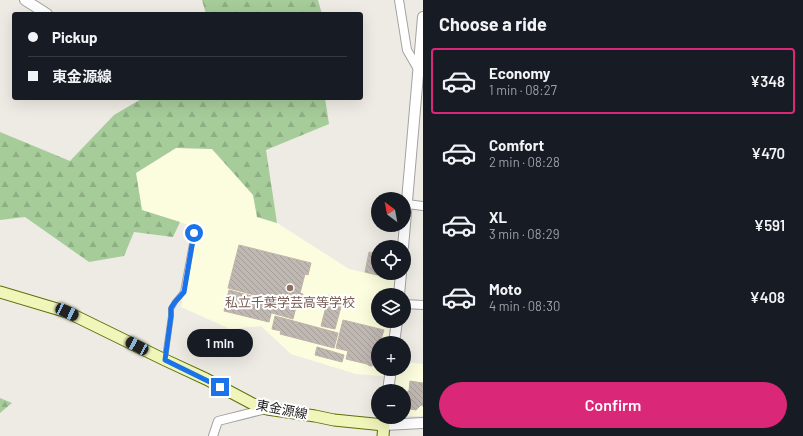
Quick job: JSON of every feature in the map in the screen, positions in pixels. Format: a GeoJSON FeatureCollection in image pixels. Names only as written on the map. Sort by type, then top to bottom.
{"type":"FeatureCollection","features":[{"type":"Feature","properties":{"kind":"main road","name":"東金源線"},"geometry":{"type":"LineString","coordinates":[[0,292],[67,312],[206,379],[253,404],[267,409],[334,420],[371,421]]}},
{"type":"Feature","properties":{"kind":"main road"},"geometry":{"type":"LineString","coordinates":[[383,436],[385,424]]}},
{"type":"Feature","properties":{"kind":"street"},"geometry":{"type":"LineString","coordinates":[[25,0],[44,12]]}},
{"type":"Feature","properties":{"kind":"street"},"geometry":{"type":"LineString","coordinates":[[399,0],[407,50],[421,67]]}},
{"type":"Feature","properties":{"kind":"street"},"geometry":{"type":"LineString","coordinates":[[408,192],[421,67],[423,17]]}},
{"type":"Feature","properties":{"kind":"street"},"geometry":{"type":"LineString","coordinates":[[411,204],[423,206]]}},
{"type":"Feature","properties":{"kind":"street"},"geometry":{"type":"LineString","coordinates":[[411,304],[423,305]]}},
{"type":"Feature","properties":{"kind":"street"},"geometry":{"type":"LineString","coordinates":[[213,436],[218,421],[267,409]]}},
{"type":"Feature","properties":{"kind":"street"},"geometry":{"type":"LineString","coordinates":[[411,422],[423,423]]}},
{"type":"Feature","properties":{"kind":"lane"},"geometry":{"type":"LineString","coordinates":[[165,360],[171,308],[184,292],[194,233]]}},
{"type":"Feature","properties":{"kind":"shaded area","name":"私立千葉学芸高等学校"},"geometry":{"type":"Polygon","coordinates":[[[176,148],[212,149],[253,195],[258,217],[277,223],[349,269],[371,274],[371,280],[395,280],[394,288],[371,288],[371,328],[389,328],[389,336],[371,336],[371,375],[356,374],[291,354],[261,326],[230,329],[181,307],[198,228],[142,210],[136,173],[176,148]]]}},
{"type":"Feature","properties":{"kind":"shaded area","name":"私立千葉学芸高等学校"},"geometry":{"type":"Polygon","coordinates":[[[411,363],[423,364],[423,416],[411,416],[411,384],[394,384],[394,377],[381,376],[411,376],[411,363]]]}},
{"type":"Feature","properties":{"kind":"green space"},"geometry":{"type":"Polygon","coordinates":[[[202,0],[318,0],[321,12],[205,12],[202,0]]]}},
{"type":"Feature","properties":{"kind":"green space"},"geometry":{"type":"Polygon","coordinates":[[[140,100],[325,100],[329,124],[266,150],[277,223],[257,217],[253,195],[212,149],[176,148],[136,173],[142,210],[180,222],[173,237],[134,232],[124,256],[89,262],[25,217],[0,220],[0,132],[70,161],[114,115],[140,100]]]}},
{"type":"Feature","properties":{"kind":"green space"},"geometry":{"type":"Polygon","coordinates":[[[0,398],[12,403],[0,413],[0,398]]]}},
{"type":"Feature","properties":{"kind":"building"},"geometry":{"type":"Polygon","coordinates":[[[239,245],[311,263],[308,275],[305,274],[300,293],[303,294],[300,307],[228,288],[239,245]]]}},
{"type":"Feature","properties":{"kind":"building"},"geometry":{"type":"Polygon","coordinates":[[[369,252],[371,252],[371,274],[365,272],[369,252]]]}},
{"type":"Feature","properties":{"kind":"building"},"geometry":{"type":"Polygon","coordinates":[[[229,290],[274,302],[269,322],[224,311],[229,290]]]}},
{"type":"Feature","properties":{"kind":"building"},"geometry":{"type":"Polygon","coordinates":[[[329,295],[343,299],[335,329],[321,326],[329,295]]]}},
{"type":"Feature","properties":{"kind":"building"},"geometry":{"type":"Polygon","coordinates":[[[275,302],[296,307],[293,319],[272,313],[275,302]]]}},
{"type":"Feature","properties":{"kind":"building"},"geometry":{"type":"Polygon","coordinates":[[[275,316],[338,333],[334,348],[280,334],[281,331],[272,329],[275,316]]]}},
{"type":"Feature","properties":{"kind":"building"},"geometry":{"type":"Polygon","coordinates":[[[343,320],[384,330],[382,336],[371,336],[371,356],[366,359],[367,364],[346,359],[348,351],[336,348],[343,320]]]}},
{"type":"Feature","properties":{"kind":"building"},"geometry":{"type":"Polygon","coordinates":[[[317,347],[344,355],[342,362],[315,355],[317,347]]]}},
{"type":"Feature","properties":{"kind":"building"},"geometry":{"type":"Polygon","coordinates":[[[371,356],[371,366],[367,365],[366,363],[366,359],[371,356]]]}},
{"type":"Feature","properties":{"kind":"building"},"geometry":{"type":"Polygon","coordinates":[[[410,381],[423,383],[423,406],[421,405],[416,410],[411,409],[411,384],[410,384],[410,381]]]}},
{"type":"Feature","properties":{"kind":"place","name":"私立千葉学芸高等学校"},"geometry":{"type":"Point","coordinates":[290,288]}},
{"type":"Feature","properties":{"kind":"route"},"geometry":{"type":"LineString","coordinates":[[194,233],[184,292],[171,308],[165,360],[220,387]]}}]}
